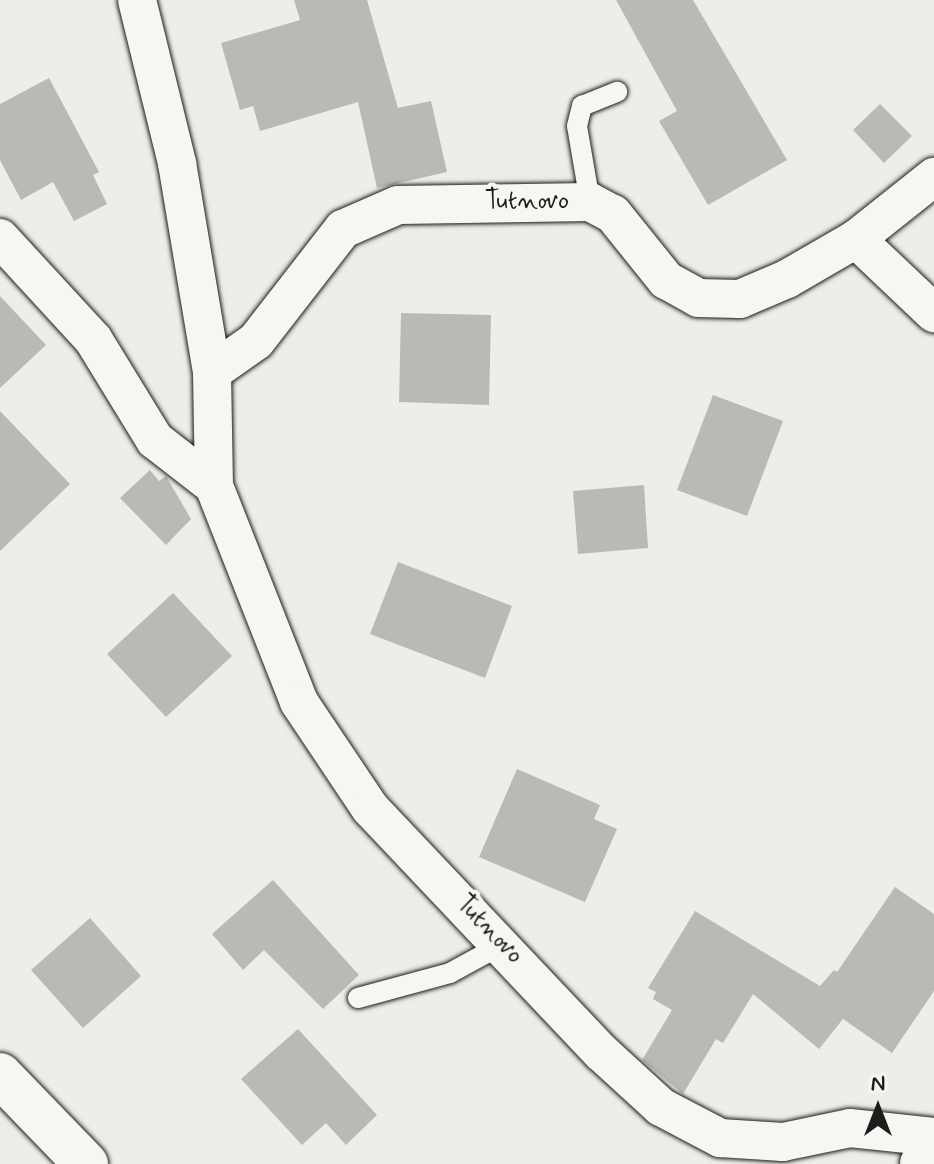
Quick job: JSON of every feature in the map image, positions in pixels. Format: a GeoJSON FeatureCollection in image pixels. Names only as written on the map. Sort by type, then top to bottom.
{"type":"FeatureCollection","features":[{"type":"Feature","properties":{"kind":"main road"},"geometry":{"type":"LineString","coordinates":[[0,1075],[86,1164]]}},
{"type":"Feature","properties":{"kind":"main road"},"geometry":{"type":"LineString","coordinates":[[922,1164],[934,1155]]}},
{"type":"Feature","properties":{"kind":"street","name":"Tutnovo"},"geometry":{"type":"LineString","coordinates":[[137,0],[177,163],[212,372],[214,486],[299,702],[335,760],[370,808],[503,944],[602,1053],[661,1107],[720,1138],[783,1142],[850,1128],[934,1137]]}},
{"type":"Feature","properties":{"kind":"street","name":"Tutnovo"},"geometry":{"type":"LineString","coordinates":[[212,372],[256,341],[343,229],[370,213],[398,205],[590,202],[613,214],[666,280],[698,298],[740,299],[787,279],[856,239],[934,177]]}},
{"type":"Feature","properties":{"kind":"street"},"geometry":{"type":"LineString","coordinates":[[0,238],[93,339],[155,440],[214,486]]}},
{"type":"Feature","properties":{"kind":"street"},"geometry":{"type":"LineString","coordinates":[[856,239],[934,313]]}},
{"type":"Feature","properties":{"kind":"lane"},"geometry":{"type":"LineString","coordinates":[[590,202],[577,126],[582,106],[617,92]]}},
{"type":"Feature","properties":{"kind":"lane"},"geometry":{"type":"LineString","coordinates":[[358,998],[450,973],[503,944]]}},
{"type":"Feature","properties":{"kind":"building"},"geometry":{"type":"Polygon","coordinates":[[[294,0],[367,0],[398,108],[431,101],[447,172],[377,188],[358,102],[260,131],[253,106],[240,110],[221,43],[300,20],[294,0]]]}},
{"type":"Feature","properties":{"kind":"building"},"geometry":{"type":"Polygon","coordinates":[[[616,0],[693,0],[787,160],[708,205],[659,121],[677,111],[616,0]]]}},
{"type":"Feature","properties":{"kind":"building"},"geometry":{"type":"Polygon","coordinates":[[[49,78],[99,172],[93,175],[107,204],[74,221],[53,182],[21,200],[0,160],[0,104],[49,78]]]}},
{"type":"Feature","properties":{"kind":"building"},"geometry":{"type":"Polygon","coordinates":[[[880,104],[912,136],[884,163],[853,130],[880,104]]]}},
{"type":"Feature","properties":{"kind":"building"},"geometry":{"type":"Polygon","coordinates":[[[0,296],[46,345],[0,388],[0,296]]]}},
{"type":"Feature","properties":{"kind":"building"},"geometry":{"type":"Polygon","coordinates":[[[401,313],[491,315],[489,405],[399,402],[401,313]]]}},
{"type":"Feature","properties":{"kind":"building"},"geometry":{"type":"Polygon","coordinates":[[[713,395],[783,421],[747,516],[677,490],[713,395]]]}},
{"type":"Feature","properties":{"kind":"building"},"geometry":{"type":"Polygon","coordinates":[[[0,411],[70,484],[0,551],[0,411]]]}},
{"type":"Feature","properties":{"kind":"building"},"geometry":{"type":"Polygon","coordinates":[[[150,470],[159,481],[166,476],[191,519],[166,545],[120,498],[150,470]]]}},
{"type":"Feature","properties":{"kind":"building"},"geometry":{"type":"Polygon","coordinates":[[[644,485],[648,548],[578,554],[573,491],[644,485]]]}},
{"type":"Feature","properties":{"kind":"building"},"geometry":{"type":"Polygon","coordinates":[[[398,562],[512,606],[485,678],[370,634],[398,562]]]}},
{"type":"Feature","properties":{"kind":"building"},"geometry":{"type":"Polygon","coordinates":[[[173,593],[232,656],[166,717],[107,654],[173,593]]]}},
{"type":"Feature","properties":{"kind":"building"},"geometry":{"type":"Polygon","coordinates":[[[517,769],[600,805],[594,819],[617,829],[585,902],[479,857],[517,769]]]}},
{"type":"Feature","properties":{"kind":"building"},"geometry":{"type":"Polygon","coordinates":[[[273,880],[359,975],[323,1009],[264,950],[243,970],[212,934],[273,880]]]}},
{"type":"Feature","properties":{"kind":"building"},"geometry":{"type":"Polygon","coordinates":[[[895,887],[934,914],[934,991],[892,1053],[843,1019],[819,1049],[753,994],[723,1043],[716,1039],[683,1094],[642,1060],[672,1010],[653,999],[656,992],[648,988],[695,911],[820,986],[834,970],[837,972],[895,887]]]}},
{"type":"Feature","properties":{"kind":"building"},"geometry":{"type":"Polygon","coordinates":[[[90,918],[141,976],[83,1028],[31,970],[90,918]]]}},
{"type":"Feature","properties":{"kind":"building"},"geometry":{"type":"Polygon","coordinates":[[[298,1029],[377,1115],[346,1145],[326,1123],[302,1145],[241,1079],[298,1029]]]}}]}
